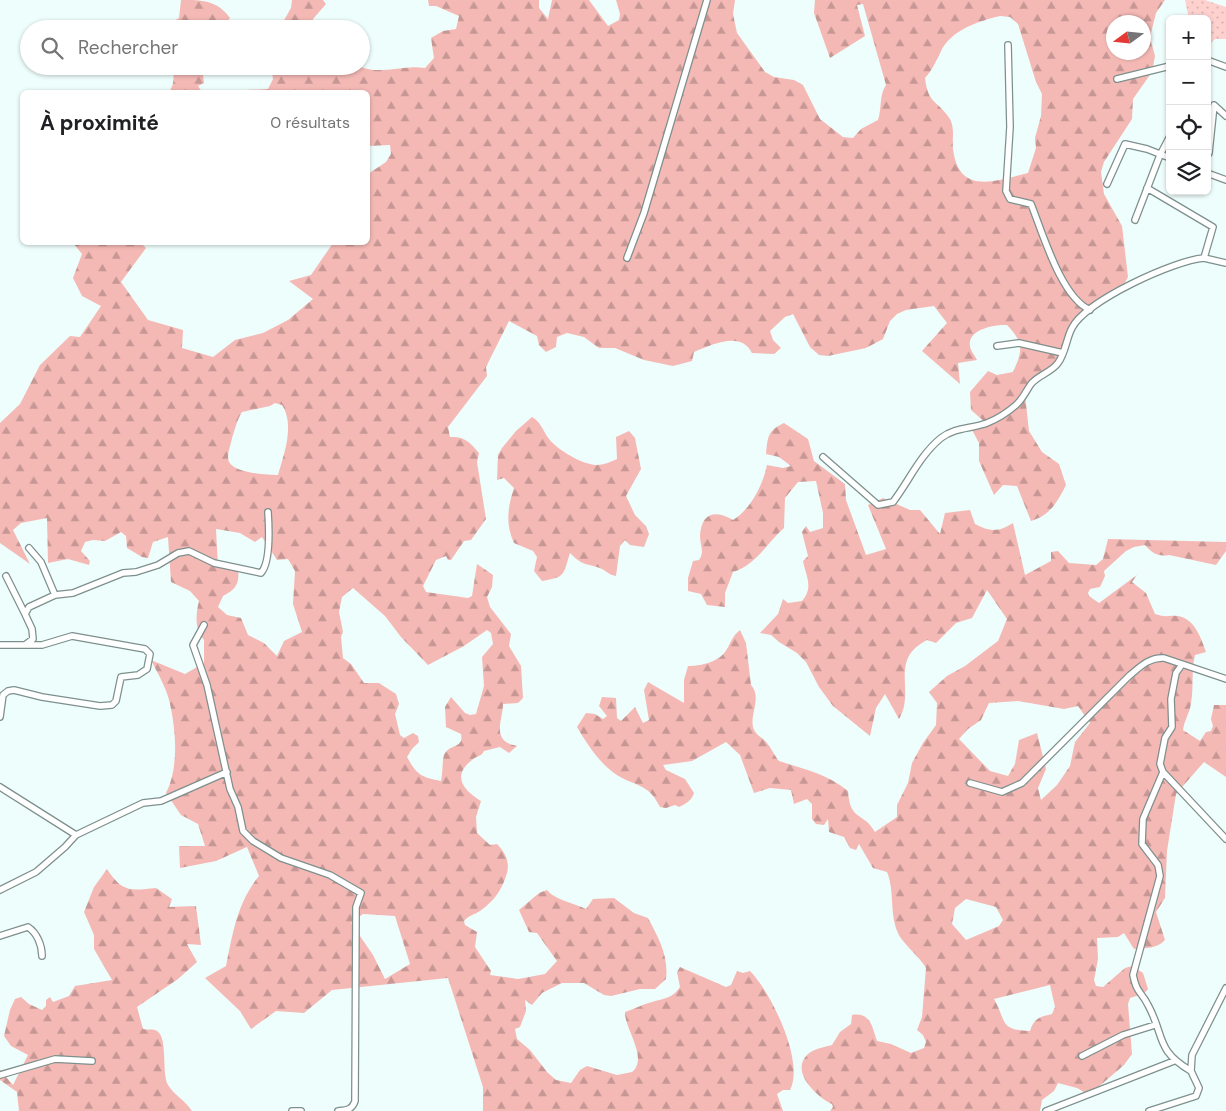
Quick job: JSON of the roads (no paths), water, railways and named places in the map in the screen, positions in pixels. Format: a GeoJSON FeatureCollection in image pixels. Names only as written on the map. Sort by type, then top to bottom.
{"type":"FeatureCollection","features":[{"type":"Feature","properties":{"kind":"street"},"geometry":{"type":"LineString","coordinates":[[627,258],[644,213],[707,0]]}},
{"type":"Feature","properties":{"kind":"street"},"geometry":{"type":"LineString","coordinates":[[1008,45],[1010,127],[1006,191],[1010,199],[1031,204],[1061,280],[1082,306],[1090,310]]}},
{"type":"Feature","properties":{"kind":"street"},"geometry":{"type":"LineString","coordinates":[[1211,61],[1226,67]]}},
{"type":"Feature","properties":{"kind":"street"},"geometry":{"type":"LineString","coordinates":[[1116,79],[1166,67]]}},
{"type":"Feature","properties":{"kind":"street"},"geometry":{"type":"LineString","coordinates":[[1209,150],[1214,105],[1226,116]]}},
{"type":"Feature","properties":{"kind":"street"},"geometry":{"type":"LineString","coordinates":[[1107,184],[1125,144],[1166,157]]}},
{"type":"Feature","properties":{"kind":"street"},"geometry":{"type":"LineString","coordinates":[[1135,220],[1166,144]]}},
{"type":"Feature","properties":{"kind":"street"},"geometry":{"type":"LineString","coordinates":[[1211,174],[1226,180]]}},
{"type":"Feature","properties":{"kind":"street"},"geometry":{"type":"LineString","coordinates":[[1147,188],[1213,228],[1204,258]]}},
{"type":"Feature","properties":{"kind":"street"},"geometry":{"type":"LineString","coordinates":[[823,457],[878,505],[893,502],[924,456],[942,438],[964,427],[986,423],[1017,404],[1032,382],[1058,364],[1072,327],[1102,301],[1146,276],[1190,259],[1204,258],[1226,263]]}},
{"type":"Feature","properties":{"kind":"street"},"geometry":{"type":"LineString","coordinates":[[997,346],[1019,343],[1063,353]]}},
{"type":"Feature","properties":{"kind":"street"},"geometry":{"type":"LineString","coordinates":[[25,614],[29,608],[55,595],[73,593],[123,573],[136,572],[158,565],[178,553],[189,551],[214,563],[261,573],[264,569],[269,536],[268,512]]}},
{"type":"Feature","properties":{"kind":"street"},"geometry":{"type":"LineString","coordinates":[[29,548],[41,562],[55,595]]}},
{"type":"Feature","properties":{"kind":"street"},"geometry":{"type":"LineString","coordinates":[[6,576],[32,629],[33,639],[25,645]]}},
{"type":"Feature","properties":{"kind":"street"},"geometry":{"type":"LineString","coordinates":[[204,624],[193,645],[207,685],[243,831],[253,841],[281,858],[330,875],[361,893],[356,907],[355,1101],[353,1107],[348,1110],[338,1111]]}},
{"type":"Feature","properties":{"kind":"street"},"geometry":{"type":"LineString","coordinates":[[0,645],[42,645],[72,636],[145,649],[150,654],[147,669],[138,674],[121,677],[116,701],[112,705],[100,706],[42,697],[14,690],[8,691],[3,695],[0,717]]}},
{"type":"Feature","properties":{"kind":"street"},"geometry":{"type":"LineString","coordinates":[[970,783],[1002,792],[1022,783],[1042,760],[1146,662],[1156,657],[1226,679]]}},
{"type":"Feature","properties":{"kind":"street"},"geometry":{"type":"LineString","coordinates":[[1181,666],[1176,673],[1172,699],[1172,727],[1165,738],[1160,764],[1162,772],[1226,839]]}},
{"type":"Feature","properties":{"kind":"street"},"geometry":{"type":"LineString","coordinates":[[0,890],[36,872],[76,835],[143,803],[161,801],[227,772]]}},
{"type":"Feature","properties":{"kind":"street"},"geometry":{"type":"LineString","coordinates":[[1162,772],[1143,819],[1142,844],[1158,865],[1160,876],[1133,975],[1136,990],[1148,1005],[1159,1037],[1174,1061],[1191,1071]]}},
{"type":"Feature","properties":{"kind":"street"},"geometry":{"type":"LineString","coordinates":[[0,787],[76,835]]}},
{"type":"Feature","properties":{"kind":"street"},"geometry":{"type":"LineString","coordinates":[[0,936],[28,926],[33,930],[42,949],[42,956]]}},
{"type":"Feature","properties":{"kind":"street"},"geometry":{"type":"LineString","coordinates":[[1149,1111],[1196,1096],[1199,1088],[1191,1071],[1192,1055],[1226,988]]}},
{"type":"Feature","properties":{"kind":"street"},"geometry":{"type":"LineString","coordinates":[[1082,1056],[1122,1036],[1155,1025]]}},
{"type":"Feature","properties":{"kind":"street"},"geometry":{"type":"LineString","coordinates":[[0,1075],[56,1059],[92,1061]]}},
{"type":"Feature","properties":{"kind":"street"},"geometry":{"type":"LineString","coordinates":[[1046,1111],[1174,1061]]}},
{"type":"Feature","properties":{"kind":"street"},"geometry":{"type":"LineString","coordinates":[[292,1111],[301,1111]]}}]}
